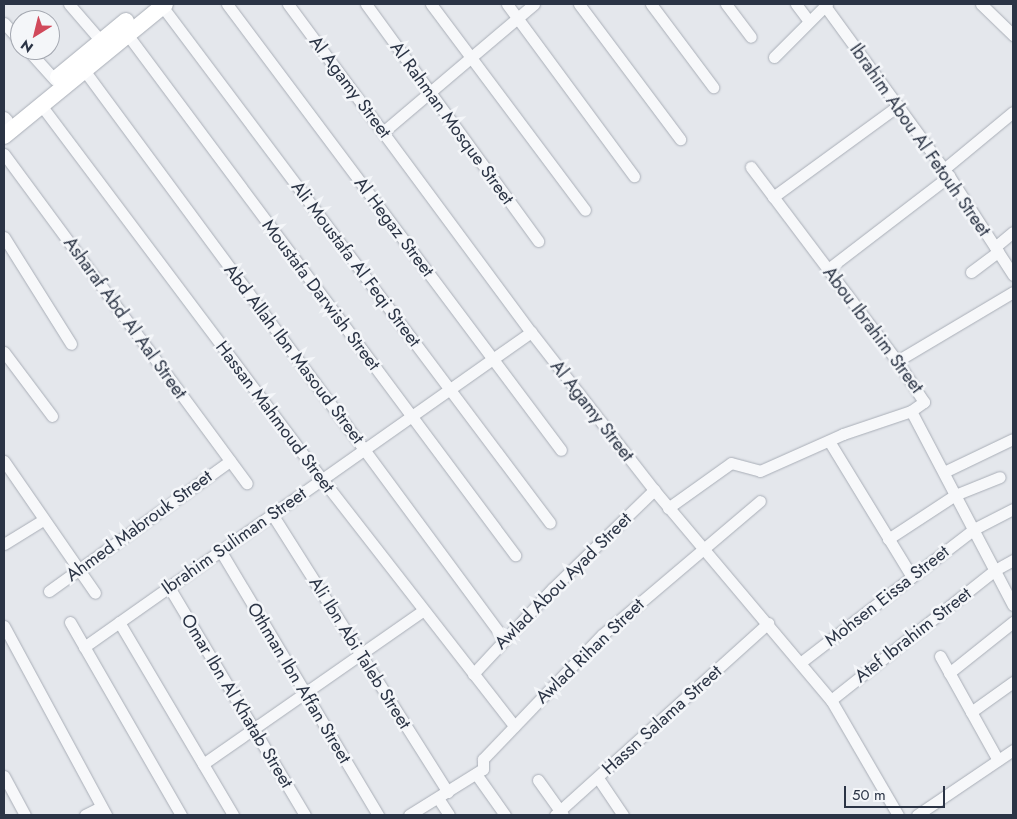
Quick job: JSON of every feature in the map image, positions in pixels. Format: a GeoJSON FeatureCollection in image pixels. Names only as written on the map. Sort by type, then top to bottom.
{"type":"FeatureCollection","features":[{"type":"Feature","properties":{"kind":"main road"},"geometry":{"type":"LineString","coordinates":[[5,124],[101,41],[158,5]]}},
{"type":"Feature","properties":{"kind":"main road"},"geometry":{"type":"LineString","coordinates":[[5,124],[41,105],[127,34],[158,5]]}},
{"type":"Feature","properties":{"kind":"street"},"geometry":{"type":"LineString","coordinates":[[69,4],[101,41]]}},
{"type":"Feature","properties":{"kind":"street","name":"Al Hegaz Street"},"geometry":{"type":"LineString","coordinates":[[227,4],[561,450]]}},
{"type":"Feature","properties":{"kind":"street","name":"Al Agamy Street"},"geometry":{"type":"LineString","coordinates":[[288,4],[531,332],[668,508],[768,623],[831,700],[898,815]]}},
{"type":"Feature","properties":{"kind":"street","name":"Al Rahman Mosque Street"},"geometry":{"type":"LineString","coordinates":[[366,4],[538,241]]}},
{"type":"Feature","properties":{"kind":"street"},"geometry":{"type":"LineString","coordinates":[[431,4],[585,210]]}},
{"type":"Feature","properties":{"kind":"street"},"geometry":{"type":"LineString","coordinates":[[507,4],[634,176]]}},
{"type":"Feature","properties":{"kind":"street"},"geometry":{"type":"LineString","coordinates":[[383,132],[534,4]]}},
{"type":"Feature","properties":{"kind":"street"},"geometry":{"type":"LineString","coordinates":[[579,4],[680,139]]}},
{"type":"Feature","properties":{"kind":"street"},"geometry":{"type":"LineString","coordinates":[[652,4],[713,87]]}},
{"type":"Feature","properties":{"kind":"street"},"geometry":{"type":"LineString","coordinates":[[726,4],[751,37]]}},
{"type":"Feature","properties":{"kind":"street"},"geometry":{"type":"LineString","coordinates":[[796,4],[809,21]]}},
{"type":"Feature","properties":{"kind":"street"},"geometry":{"type":"LineString","coordinates":[[981,4],[1013,35]]}},
{"type":"Feature","properties":{"kind":"street","name":"Ali Moustafa Al Feqi Street"},"geometry":{"type":"LineString","coordinates":[[158,5],[450,388],[550,523]]}},
{"type":"Feature","properties":{"kind":"street"},"geometry":{"type":"LineString","coordinates":[[774,57],[826,5]]}},
{"type":"Feature","properties":{"kind":"street","name":"Ibrahim Abou Al Fetouh Street"},"geometry":{"type":"LineString","coordinates":[[826,5],[947,173],[1013,276]]}},
{"type":"Feature","properties":{"kind":"street","name":"Moustafa Darwish Street"},"geometry":{"type":"LineString","coordinates":[[127,34],[515,555]]}},
{"type":"Feature","properties":{"kind":"street"},"geometry":{"type":"LineString","coordinates":[[37,60],[55,80]]}},
{"type":"Feature","properties":{"kind":"street","name":"Abd Allah Ibn Masoud Street"},"geometry":{"type":"LineString","coordinates":[[84,70],[504,639]]}},
{"type":"Feature","properties":{"kind":"street","name":"Hassan Mahmoud Street"},"geometry":{"type":"LineString","coordinates":[[41,105],[422,611],[514,726]]}},
{"type":"Feature","properties":{"kind":"street"},"geometry":{"type":"LineString","coordinates":[[773,197],[898,106]]}},
{"type":"Feature","properties":{"kind":"street"},"geometry":{"type":"LineString","coordinates":[[828,269],[947,173],[1013,112]]}},
{"type":"Feature","properties":{"kind":"street","name":"Asharaf Abd Al Aal Street"},"geometry":{"type":"LineString","coordinates":[[4,154],[247,484]]}},
{"type":"Feature","properties":{"kind":"street","name":"Abou Ibrahim Street"},"geometry":{"type":"LineString","coordinates":[[751,167],[924,399],[922,405],[912,411],[1013,605]]}},
{"type":"Feature","properties":{"kind":"street"},"geometry":{"type":"LineString","coordinates":[[971,272],[1013,232]]}},
{"type":"Feature","properties":{"kind":"street"},"geometry":{"type":"LineString","coordinates":[[4,237],[71,344]]}},
{"type":"Feature","properties":{"kind":"street"},"geometry":{"type":"LineString","coordinates":[[897,361],[1013,292]]}},
{"type":"Feature","properties":{"kind":"street","name":"Ibrahim Suliman Street"},"geometry":{"type":"LineString","coordinates":[[84,647],[531,332]]}},
{"type":"Feature","properties":{"kind":"street"},"geometry":{"type":"LineString","coordinates":[[4,352],[52,416]]}},
{"type":"Feature","properties":{"kind":"street"},"geometry":{"type":"LineString","coordinates":[[668,508],[731,463],[760,471],[829,441],[912,411]]}},
{"type":"Feature","properties":{"kind":"street"},"geometry":{"type":"LineString","coordinates":[[944,472],[1013,439]]}},
{"type":"Feature","properties":{"kind":"street"},"geometry":{"type":"LineString","coordinates":[[829,441],[912,577]]}},
{"type":"Feature","properties":{"kind":"street"},"geometry":{"type":"LineString","coordinates":[[4,461],[95,593]]}},
{"type":"Feature","properties":{"kind":"street","name":"Ahmed Mabrouk Street"},"geometry":{"type":"LineString","coordinates":[[48,592],[230,461]]}},
{"type":"Feature","properties":{"kind":"street"},"geometry":{"type":"LineString","coordinates":[[888,539],[955,495],[1000,477]]}},
{"type":"Feature","properties":{"kind":"street","name":"Awlad Abou Ayad Street"},"geometry":{"type":"LineString","coordinates":[[473,674],[504,639],[654,490]]}},
{"type":"Feature","properties":{"kind":"street","name":"Awlad Rihan Street"},"geometry":{"type":"LineString","coordinates":[[476,774],[484,768],[483,760],[602,635],[760,501]]}},
{"type":"Feature","properties":{"kind":"street","name":"Mohsen Eissa Street"},"geometry":{"type":"LineString","coordinates":[[800,663],[974,530],[1013,509]]}},
{"type":"Feature","properties":{"kind":"street","name":"Ali Ibn Abi Taleb Street"},"geometry":{"type":"LineString","coordinates":[[272,514],[361,654],[443,795],[449,815]]}},
{"type":"Feature","properties":{"kind":"street"},"geometry":{"type":"LineString","coordinates":[[4,544],[44,520]]}},
{"type":"Feature","properties":{"kind":"street","name":"Othman Ibn Affan Street"},"geometry":{"type":"LineString","coordinates":[[220,550],[378,815]]}},
{"type":"Feature","properties":{"kind":"street","name":"Atef Ibrahim Street"},"geometry":{"type":"LineString","coordinates":[[831,700],[995,570],[1013,560]]}},
{"type":"Feature","properties":{"kind":"street","name":"Omar Ibn Al Khatab Street"},"geometry":{"type":"LineString","coordinates":[[169,586],[305,815]]}},
{"type":"Feature","properties":{"kind":"street"},"geometry":{"type":"LineString","coordinates":[[203,764],[422,611]]}},
{"type":"Feature","properties":{"kind":"street"},"geometry":{"type":"LineString","coordinates":[[70,622],[180,815]]}},
{"type":"Feature","properties":{"kind":"street"},"geometry":{"type":"LineString","coordinates":[[119,622],[233,815]]}},
{"type":"Feature","properties":{"kind":"street"},"geometry":{"type":"LineString","coordinates":[[949,673],[1013,622]]}},
{"type":"Feature","properties":{"kind":"street","name":"Hassn Salama Street"},"geometry":{"type":"LineString","coordinates":[[559,814],[768,623]]}},
{"type":"Feature","properties":{"kind":"street"},"geometry":{"type":"LineString","coordinates":[[4,626],[8,642],[103,811],[85,815]]}},
{"type":"Feature","properties":{"kind":"street"},"geometry":{"type":"LineString","coordinates":[[940,656],[998,760]]}},
{"type":"Feature","properties":{"kind":"street"},"geometry":{"type":"LineString","coordinates":[[971,712],[1013,682]]}},
{"type":"Feature","properties":{"kind":"street"},"geometry":{"type":"LineString","coordinates":[[917,815],[1013,750]]}},
{"type":"Feature","properties":{"kind":"street"},"geometry":{"type":"LineString","coordinates":[[409,815],[476,774],[505,815]]}},
{"type":"Feature","properties":{"kind":"street"},"geometry":{"type":"LineString","coordinates":[[4,776],[25,815]]}},
{"type":"Feature","properties":{"kind":"street"},"geometry":{"type":"LineString","coordinates":[[598,778],[623,815]]}},
{"type":"Feature","properties":{"kind":"street"},"geometry":{"type":"LineString","coordinates":[[538,780],[559,814]]}}]}
